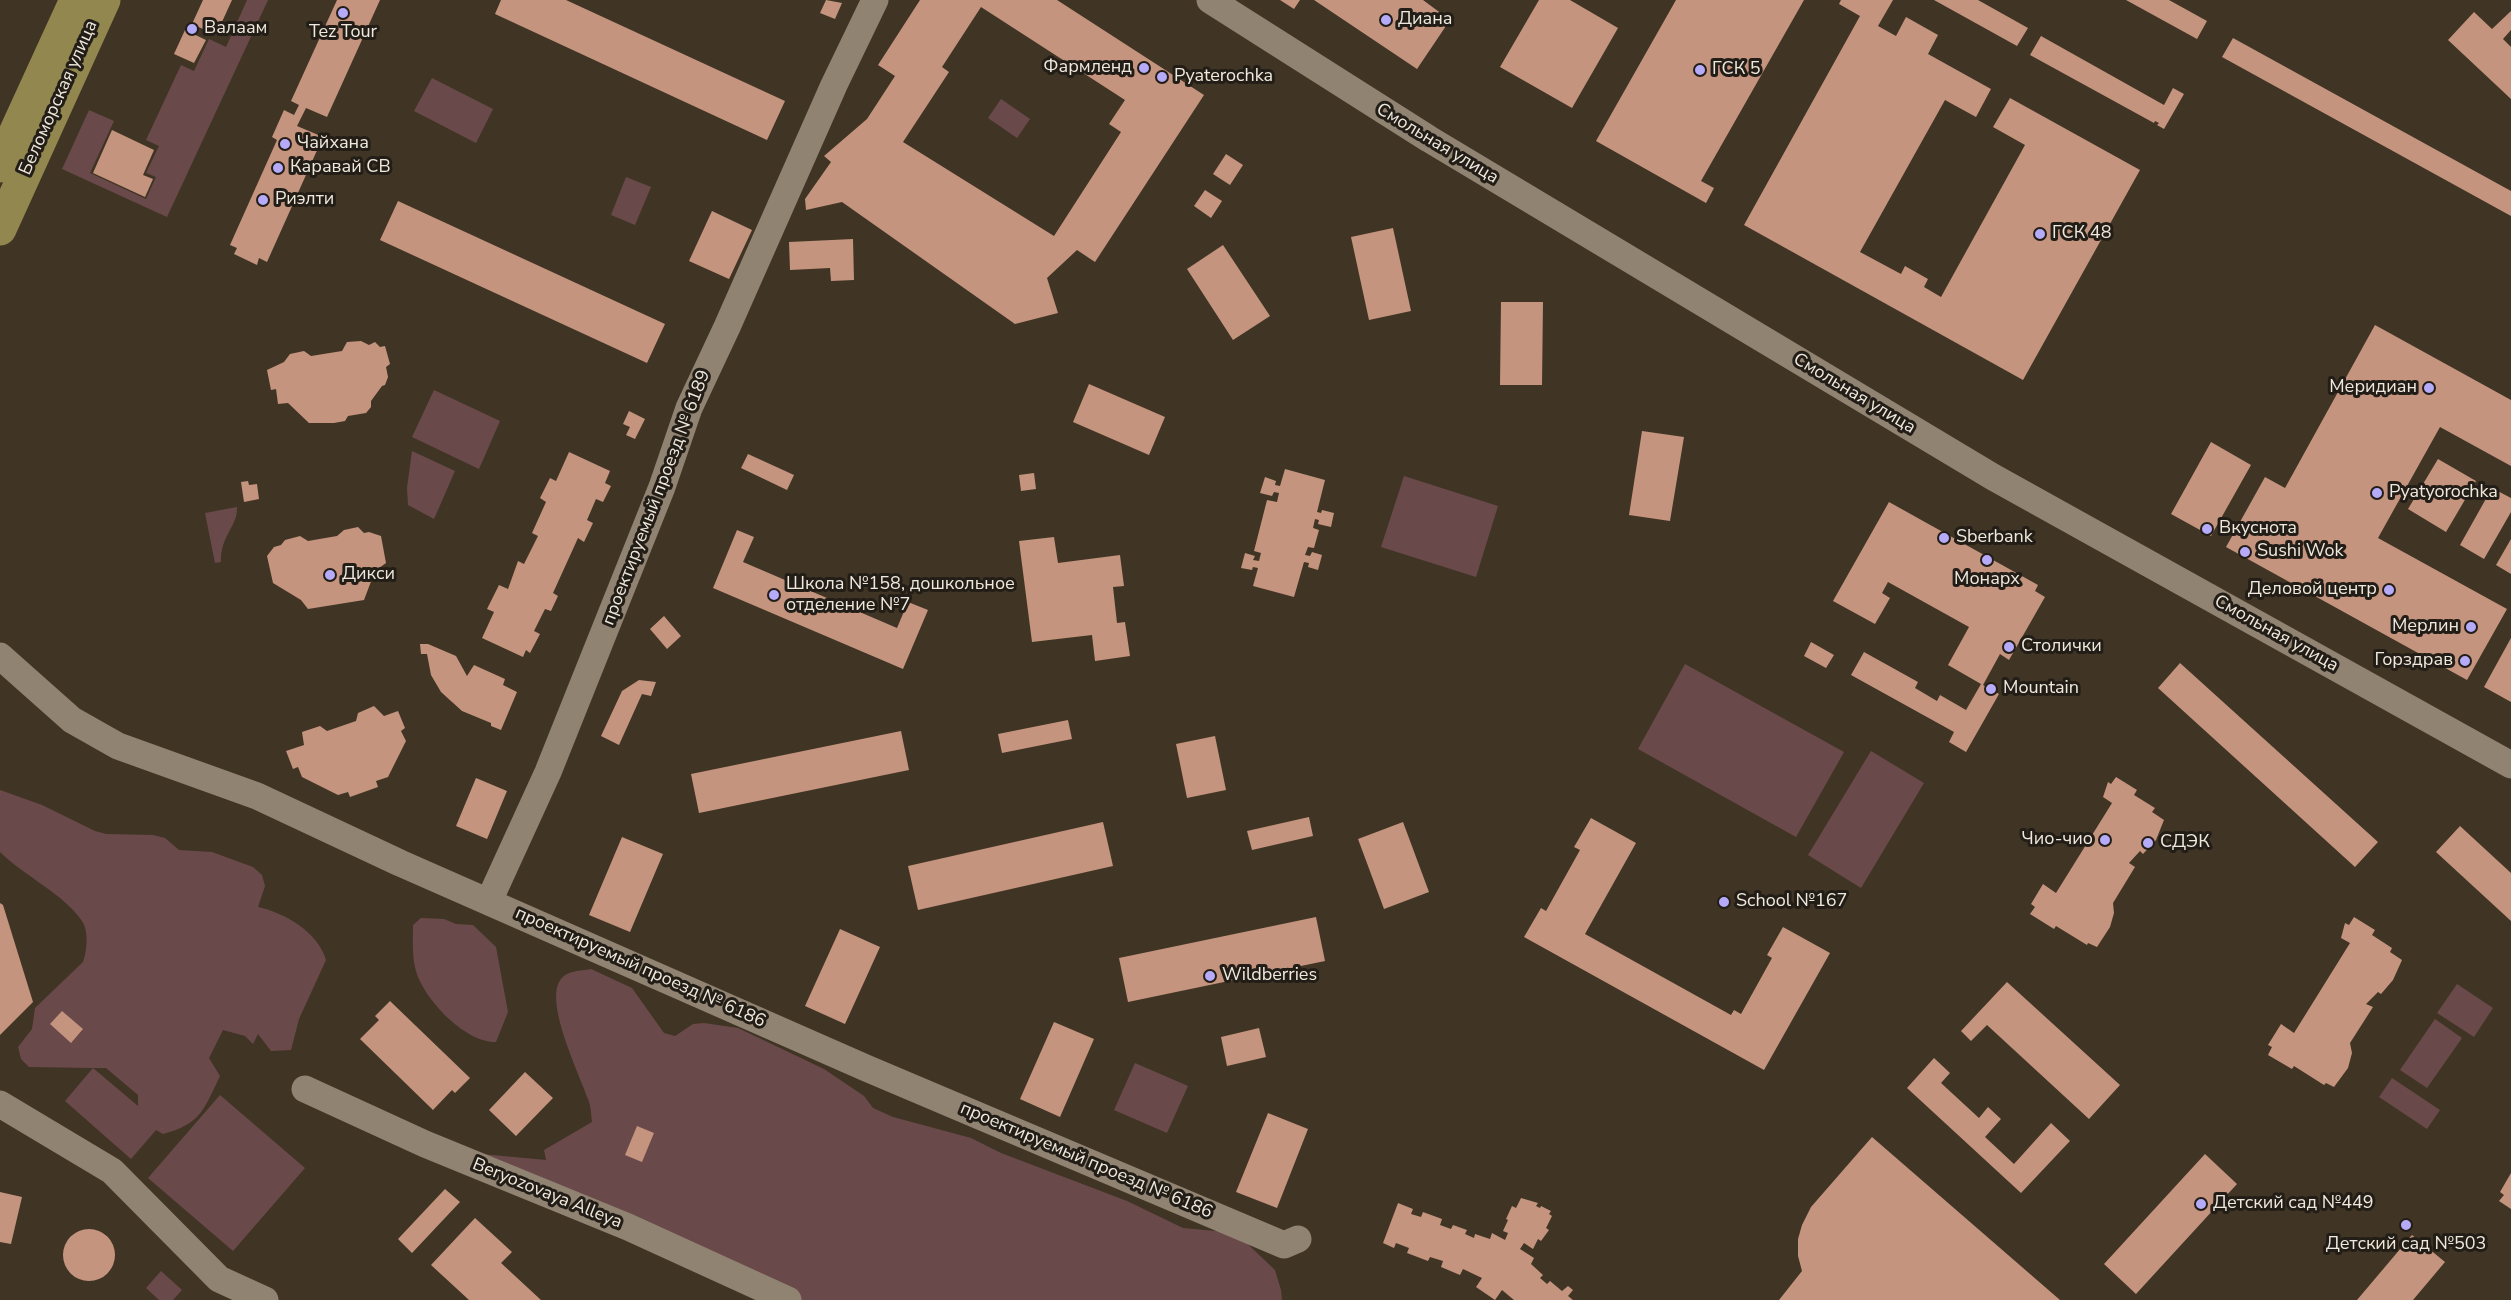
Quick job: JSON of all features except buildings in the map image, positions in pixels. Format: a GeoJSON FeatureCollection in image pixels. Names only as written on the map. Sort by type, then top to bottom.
{"type":"FeatureCollection","features":[{"type":"Feature","properties":{"kind":"main road","name":"Беломорская улица"},"geometry":{"type":"LineString","coordinates":[[0,166],[76,0]]}},
{"type":"Feature","properties":{"kind":"main road","name":"Беломорская улица"},"geometry":{"type":"LineString","coordinates":[[0,230],[104,0]]}},
{"type":"Feature","properties":{"kind":"street","name":"проектируемый проезд № 6189"},"geometry":{"type":"LineString","coordinates":[[489,901],[548,772],[662,487],[689,408],[834,85],[875,0]]}},
{"type":"Feature","properties":{"kind":"street","name":"Смольная улица"},"geometry":{"type":"LineString","coordinates":[[1210,0],[1429,139],[1994,477],[2511,765]]}},
{"type":"Feature","properties":{"kind":"street","name":"проектируемый проезд № 6186"},"geometry":{"type":"LineString","coordinates":[[0,656],[72,720],[118,746],[256,796],[400,863],[866,1068],[1284,1245],[1298,1239]]}},
{"type":"Feature","properties":{"kind":"street","name":"Beryozovaya Alleya"},"geometry":{"type":"LineString","coordinates":[[305,1089],[425,1144],[628,1227],[788,1300]]}},
{"type":"Feature","properties":{"kind":"street"},"geometry":{"type":"LineString","coordinates":[[0,1104],[112,1171],[219,1279],[265,1300]]}},
{"type":"Feature","properties":{"kind":"shaded area"},"geometry":{"type":"Polygon","coordinates":[[[247,0],[268,0],[167,217],[62,169],[89,110],[114,121],[90,173],[146,199],[156,177],[146,173],[159,146],[146,140],[181,65],[194,71],[209,39],[226,47],[247,0]]]}},
{"type":"Feature","properties":{"kind":"shaded area"},"geometry":{"type":"Polygon","coordinates":[[[432,78],[493,109],[476,143],[414,111],[432,78]]]}},
{"type":"Feature","properties":{"kind":"shaded area"},"geometry":{"type":"Polygon","coordinates":[[[1001,99],[1030,119],[1017,138],[988,118],[1001,99]]]}},
{"type":"Feature","properties":{"kind":"shaded area"},"geometry":{"type":"Polygon","coordinates":[[[626,177],[651,187],[635,225],[611,215],[626,177]]]}},
{"type":"Feature","properties":{"kind":"shaded area"},"geometry":{"type":"Polygon","coordinates":[[[434,390],[500,421],[479,469],[412,437],[434,390]]]}},
{"type":"Feature","properties":{"kind":"shaded area"},"geometry":{"type":"Polygon","coordinates":[[[412,451],[455,471],[434,519],[408,505],[407,488],[412,451]]]}},
{"type":"Feature","properties":{"kind":"shaded area"},"geometry":{"type":"Polygon","coordinates":[[[1404,476],[1498,506],[1476,577],[1381,547],[1404,476]]]}},
{"type":"Feature","properties":{"kind":"shaded area"},"geometry":{"type":"Polygon","coordinates":[[[237,507],[235,520],[223,545],[221,562],[215,563],[205,513],[237,507]]]}},
{"type":"Feature","properties":{"kind":"shaded area"},"geometry":{"type":"Polygon","coordinates":[[[1685,664],[1844,752],[1796,837],[1638,749],[1685,664]]]}},
{"type":"Feature","properties":{"kind":"shaded area"},"geometry":{"type":"Polygon","coordinates":[[[1871,751],[1924,783],[1861,888],[1808,855],[1871,751]]]}},
{"type":"Feature","properties":{"kind":"shaded area"},"geometry":{"type":"Polygon","coordinates":[[[0,790],[42,805],[95,831],[106,834],[153,835],[165,838],[179,850],[212,852],[253,867],[262,875],[265,886],[258,907],[279,914],[299,925],[316,941],[326,960],[299,1019],[291,1050],[271,1051],[258,1034],[253,1044],[245,1036],[223,1030],[209,1058],[220,1076],[200,1114],[176,1130],[163,1134],[156,1130],[131,1159],[65,1101],[93,1068],[29,1067],[21,1059],[18,1047],[32,1029],[35,1008],[83,962],[86,936],[82,921],[65,902],[0,852],[0,790]],[[93,1068],[138,1106],[138,1095],[106,1068],[93,1068]]]}},
{"type":"Feature","properties":{"kind":"shaded area"},"geometry":{"type":"Polygon","coordinates":[[[421,918],[444,919],[456,924],[473,925],[496,947],[508,1012],[496,1042],[471,1035],[458,1027],[426,992],[415,967],[413,951],[413,925],[421,918]]]}},
{"type":"Feature","properties":{"kind":"shaded area"},"geometry":{"type":"Polygon","coordinates":[[[591,969],[632,988],[664,1033],[675,1036],[693,1024],[704,1023],[738,1028],[824,1069],[864,1096],[873,1108],[893,1117],[971,1138],[1001,1153],[1127,1201],[1183,1228],[1236,1233],[1275,1270],[1282,1300],[774,1300],[481,1154],[546,1160],[544,1150],[592,1122],[589,1102],[565,1038],[556,1004],[557,989],[564,976],[574,971],[591,969]]]}},
{"type":"Feature","properties":{"kind":"shaded area"},"geometry":{"type":"Polygon","coordinates":[[[2457,984],[2493,1008],[2474,1037],[2437,1013],[2457,984]]]}},
{"type":"Feature","properties":{"kind":"shaded area"},"geometry":{"type":"Polygon","coordinates":[[[2435,1019],[2462,1038],[2427,1088],[2400,1070],[2435,1019]]]}},
{"type":"Feature","properties":{"kind":"shaded area"},"geometry":{"type":"Polygon","coordinates":[[[1135,1063],[1188,1086],[1167,1133],[1114,1110],[1135,1063]]]}},
{"type":"Feature","properties":{"kind":"shaded area"},"geometry":{"type":"Polygon","coordinates":[[[2392,1078],[2440,1110],[2427,1129],[2379,1097],[2392,1078]]]}},
{"type":"Feature","properties":{"kind":"shaded area"},"geometry":{"type":"Polygon","coordinates":[[[220,1095],[305,1168],[233,1251],[148,1178],[220,1095]]]}},
{"type":"Feature","properties":{"kind":"shaded area"},"geometry":{"type":"Polygon","coordinates":[[[161,1271],[182,1290],[173,1300],[159,1300],[146,1288],[161,1271]]]}},
{"type":"Feature","properties":{"kind":"place","name":"Tez Tour"},"geometry":{"type":"Point","coordinates":[343,13]}},
{"type":"Feature","properties":{"kind":"place","name":"Диана"},"geometry":{"type":"Point","coordinates":[1386,20]}},
{"type":"Feature","properties":{"kind":"place","name":"Валаам"},"geometry":{"type":"Point","coordinates":[192,29]}},
{"type":"Feature","properties":{"kind":"place","name":"Фармленд"},"geometry":{"type":"Point","coordinates":[1144,68]}},
{"type":"Feature","properties":{"kind":"place","name":"ГСК 5"},"geometry":{"type":"Point","coordinates":[1700,70]}},
{"type":"Feature","properties":{"kind":"place","name":"Pyaterochka"},"geometry":{"type":"Point","coordinates":[1162,77]}},
{"type":"Feature","properties":{"kind":"place","name":"Чайхана"},"geometry":{"type":"Point","coordinates":[285,144]}},
{"type":"Feature","properties":{"kind":"place","name":"Каравай СВ"},"geometry":{"type":"Point","coordinates":[278,168]}},
{"type":"Feature","properties":{"kind":"place","name":"Риэлти"},"geometry":{"type":"Point","coordinates":[263,200]}},
{"type":"Feature","properties":{"kind":"place","name":"ГСК 48"},"geometry":{"type":"Point","coordinates":[2040,234]}},
{"type":"Feature","properties":{"kind":"place","name":"Меридиан"},"geometry":{"type":"Point","coordinates":[2429,388]}},
{"type":"Feature","properties":{"kind":"place","name":"Pyatyorochka"},"geometry":{"type":"Point","coordinates":[2377,493]}},
{"type":"Feature","properties":{"kind":"place","name":"Вкуснота"},"geometry":{"type":"Point","coordinates":[2207,529]}},
{"type":"Feature","properties":{"kind":"place","name":"Sberbank"},"geometry":{"type":"Point","coordinates":[1944,538]}},
{"type":"Feature","properties":{"kind":"place","name":"Sushi Wok"},"geometry":{"type":"Point","coordinates":[2245,552]}},
{"type":"Feature","properties":{"kind":"place","name":"Монарх"},"geometry":{"type":"Point","coordinates":[1987,560]}},
{"type":"Feature","properties":{"kind":"place","name":"Дикси"},"geometry":{"type":"Point","coordinates":[330,575]}},
{"type":"Feature","properties":{"kind":"place","name":"Деловой центр"},"geometry":{"type":"Point","coordinates":[2389,590]}},
{"type":"Feature","properties":{"kind":"place","name":"Школа №158, дошкольное отделение №7"},"geometry":{"type":"Point","coordinates":[774,595]}},
{"type":"Feature","properties":{"kind":"place","name":"Мерлин"},"geometry":{"type":"Point","coordinates":[2471,627]}},
{"type":"Feature","properties":{"kind":"place","name":"Столички"},"geometry":{"type":"Point","coordinates":[2009,647]}},
{"type":"Feature","properties":{"kind":"place","name":"Горздрав"},"geometry":{"type":"Point","coordinates":[2465,661]}},
{"type":"Feature","properties":{"kind":"place","name":"Mountain"},"geometry":{"type":"Point","coordinates":[1991,689]}},
{"type":"Feature","properties":{"kind":"place","name":"Чио-чио"},"geometry":{"type":"Point","coordinates":[2105,840]}},
{"type":"Feature","properties":{"kind":"place","name":"СДЭК"},"geometry":{"type":"Point","coordinates":[2148,843]}},
{"type":"Feature","properties":{"kind":"place","name":"School №167"},"geometry":{"type":"Point","coordinates":[1724,902]}},
{"type":"Feature","properties":{"kind":"place","name":"Wildberries"},"geometry":{"type":"Point","coordinates":[1210,976]}},
{"type":"Feature","properties":{"kind":"place","name":"Детский сад №449"},"geometry":{"type":"Point","coordinates":[2201,1204]}},
{"type":"Feature","properties":{"kind":"place","name":"Детский сад №503"},"geometry":{"type":"Point","coordinates":[2406,1225]}}]}
